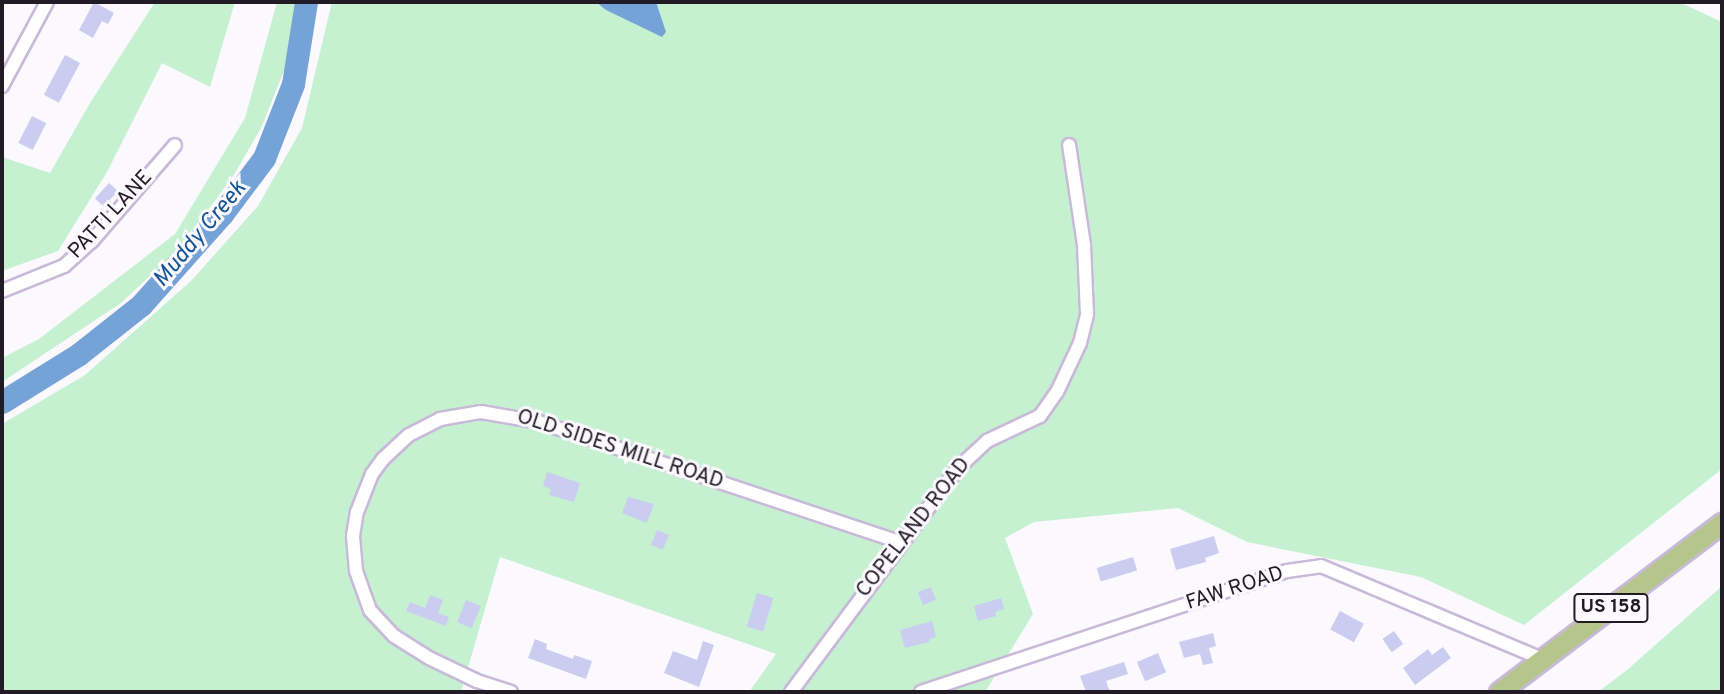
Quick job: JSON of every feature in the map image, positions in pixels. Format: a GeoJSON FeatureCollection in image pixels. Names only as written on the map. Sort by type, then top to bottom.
{"type":"FeatureCollection","features":[{"type":"Feature","properties":{"kind":"main road","name":"US 158"},"geometry":{"type":"LineString","coordinates":[[1499,692],[1545,660],[1722,523]]}},
{"type":"Feature","properties":{"kind":"street"},"geometry":{"type":"LineString","coordinates":[[2,86],[47,2]]}},
{"type":"Feature","properties":{"kind":"street","name":"PATTI LANE"},"geometry":{"type":"LineString","coordinates":[[2,291],[64,266],[91,242],[175,145]]}},
{"type":"Feature","properties":{"kind":"street","name":"COPELAND ROAD"},"geometry":{"type":"LineString","coordinates":[[791,692],[900,542],[972,452],[1002,433],[1030,422],[1048,407],[1080,343],[1087,314],[1088,288],[1069,145]]}},
{"type":"Feature","properties":{"kind":"street","name":"OLD SIDES MILL ROAD"},"geometry":{"type":"LineString","coordinates":[[510,692],[477,687],[413,650],[381,624],[363,594],[353,553],[357,512],[372,474],[383,459],[409,435],[440,419],[481,412],[539,422],[900,542]]}},
{"type":"Feature","properties":{"kind":"street","name":"FAW ROAD"},"geometry":{"type":"LineString","coordinates":[[921,692],[1287,571],[1321,566],[1545,660]]}},
{"type":"Feature","properties":{"kind":"green space"},"geometry":{"type":"Polygon","coordinates":[[[155,2],[235,2],[210,87],[162,63],[107,172],[58,251],[2,271],[2,157],[50,173],[90,103],[155,2]]]}},
{"type":"Feature","properties":{"kind":"green space"},"geometry":{"type":"Polygon","coordinates":[[[277,2],[297,2],[289,58],[262,126],[235,173],[182,246],[121,303],[2,382],[2,358],[39,339],[175,234],[245,118],[277,2]]]}},
{"type":"Feature","properties":{"kind":"green space"},"geometry":{"type":"Polygon","coordinates":[[[332,2],[1679,2],[1722,22],[1722,469],[1524,625],[1421,577],[1247,542],[1178,508],[1034,522],[1005,538],[1033,614],[985,692],[749,692],[776,654],[500,557],[461,692],[2,692],[2,424],[85,375],[191,281],[258,206],[302,128],[332,2]]]}},
{"type":"Feature","properties":{"kind":"green space"},"geometry":{"type":"Polygon","coordinates":[[[1722,586],[1722,692],[1598,692],[1627,670],[1722,586]]]}},
{"type":"Feature","properties":{"kind":"water"},"geometry":{"type":"Polygon","coordinates":[[[596,2],[656,2],[666,32],[662,37],[606,10],[596,2]]]}},
{"type":"Feature","properties":{"kind":"building"},"geometry":{"type":"Polygon","coordinates":[[[94,2],[114,13],[108,24],[102,21],[93,38],[79,30],[94,2]]]}},
{"type":"Feature","properties":{"kind":"building"},"geometry":{"type":"Polygon","coordinates":[[[65,55],[80,63],[59,103],[44,95],[65,55]]]}},
{"type":"Feature","properties":{"kind":"building"},"geometry":{"type":"Polygon","coordinates":[[[32,116],[46,123],[33,150],[18,143],[32,116]]]}},
{"type":"Feature","properties":{"kind":"building"},"geometry":{"type":"Polygon","coordinates":[[[109,183],[118,191],[104,207],[95,199],[109,183]]]}},
{"type":"Feature","properties":{"kind":"building"},"geometry":{"type":"Polygon","coordinates":[[[547,472],[580,483],[574,502],[549,495],[551,489],[543,486],[547,472]]]}},
{"type":"Feature","properties":{"kind":"building"},"geometry":{"type":"Polygon","coordinates":[[[628,497],[654,504],[647,523],[622,513],[628,497]]]}},
{"type":"Feature","properties":{"kind":"building"},"geometry":{"type":"Polygon","coordinates":[[[657,530],[669,535],[663,550],[651,545],[657,530]]]}},
{"type":"Feature","properties":{"kind":"building"},"geometry":{"type":"Polygon","coordinates":[[[1214,536],[1219,553],[1205,558],[1206,562],[1176,570],[1170,549],[1214,536]]]}},
{"type":"Feature","properties":{"kind":"building"},"geometry":{"type":"Polygon","coordinates":[[[1133,557],[1137,570],[1101,581],[1097,568],[1133,557]]]}},
{"type":"Feature","properties":{"kind":"building"},"geometry":{"type":"Polygon","coordinates":[[[931,587],[936,600],[923,605],[918,592],[931,587]]]}},
{"type":"Feature","properties":{"kind":"building"},"geometry":{"type":"Polygon","coordinates":[[[757,593],[773,598],[763,631],[747,626],[757,593]]]}},
{"type":"Feature","properties":{"kind":"building"},"geometry":{"type":"Polygon","coordinates":[[[430,595],[443,600],[438,613],[449,617],[446,626],[406,611],[410,602],[425,608],[430,595]]]}},
{"type":"Feature","properties":{"kind":"building"},"geometry":{"type":"Polygon","coordinates":[[[1001,598],[1004,609],[995,612],[996,616],[978,621],[974,606],[1001,598]]]}},
{"type":"Feature","properties":{"kind":"building"},"geometry":{"type":"Polygon","coordinates":[[[466,600],[481,606],[472,628],[457,622],[466,600]]]}},
{"type":"Feature","properties":{"kind":"building"},"geometry":{"type":"Polygon","coordinates":[[[1340,611],[1364,624],[1354,642],[1330,630],[1340,611]]]}},
{"type":"Feature","properties":{"kind":"building"},"geometry":{"type":"Polygon","coordinates":[[[932,621],[936,637],[929,639],[929,642],[905,648],[900,630],[932,621]]]}},
{"type":"Feature","properties":{"kind":"building"},"geometry":{"type":"Polygon","coordinates":[[[1394,631],[1403,644],[1392,652],[1383,639],[1394,631]]]}},
{"type":"Feature","properties":{"kind":"building"},"geometry":{"type":"Polygon","coordinates":[[[1213,633],[1216,646],[1209,648],[1213,663],[1203,665],[1200,654],[1184,658],[1179,642],[1213,633]]]}},
{"type":"Feature","properties":{"kind":"building"},"geometry":{"type":"Polygon","coordinates":[[[535,639],[547,644],[546,649],[573,659],[574,655],[592,661],[586,679],[528,658],[535,639]]]}},
{"type":"Feature","properties":{"kind":"building"},"geometry":{"type":"Polygon","coordinates":[[[703,641],[714,645],[699,687],[664,673],[673,651],[697,660],[703,641]]]}},
{"type":"Feature","properties":{"kind":"building"},"geometry":{"type":"Polygon","coordinates":[[[1443,647],[1451,658],[1415,685],[1403,668],[1428,649],[1432,655],[1443,647]]]}},
{"type":"Feature","properties":{"kind":"building"},"geometry":{"type":"Polygon","coordinates":[[[1158,653],[1166,672],[1145,681],[1137,662],[1158,653]]]}},
{"type":"Feature","properties":{"kind":"building"},"geometry":{"type":"Polygon","coordinates":[[[1124,662],[1128,674],[1106,681],[1110,692],[1086,692],[1080,676],[1124,662]]]}},
{"type":"Feature","properties":{"kind":"waterway","name":"Muddy Creek"},"geometry":{"type":"LineString","coordinates":[[2,402],[79,354],[141,305],[222,214],[264,158],[293,84],[306,2]]}}]}
